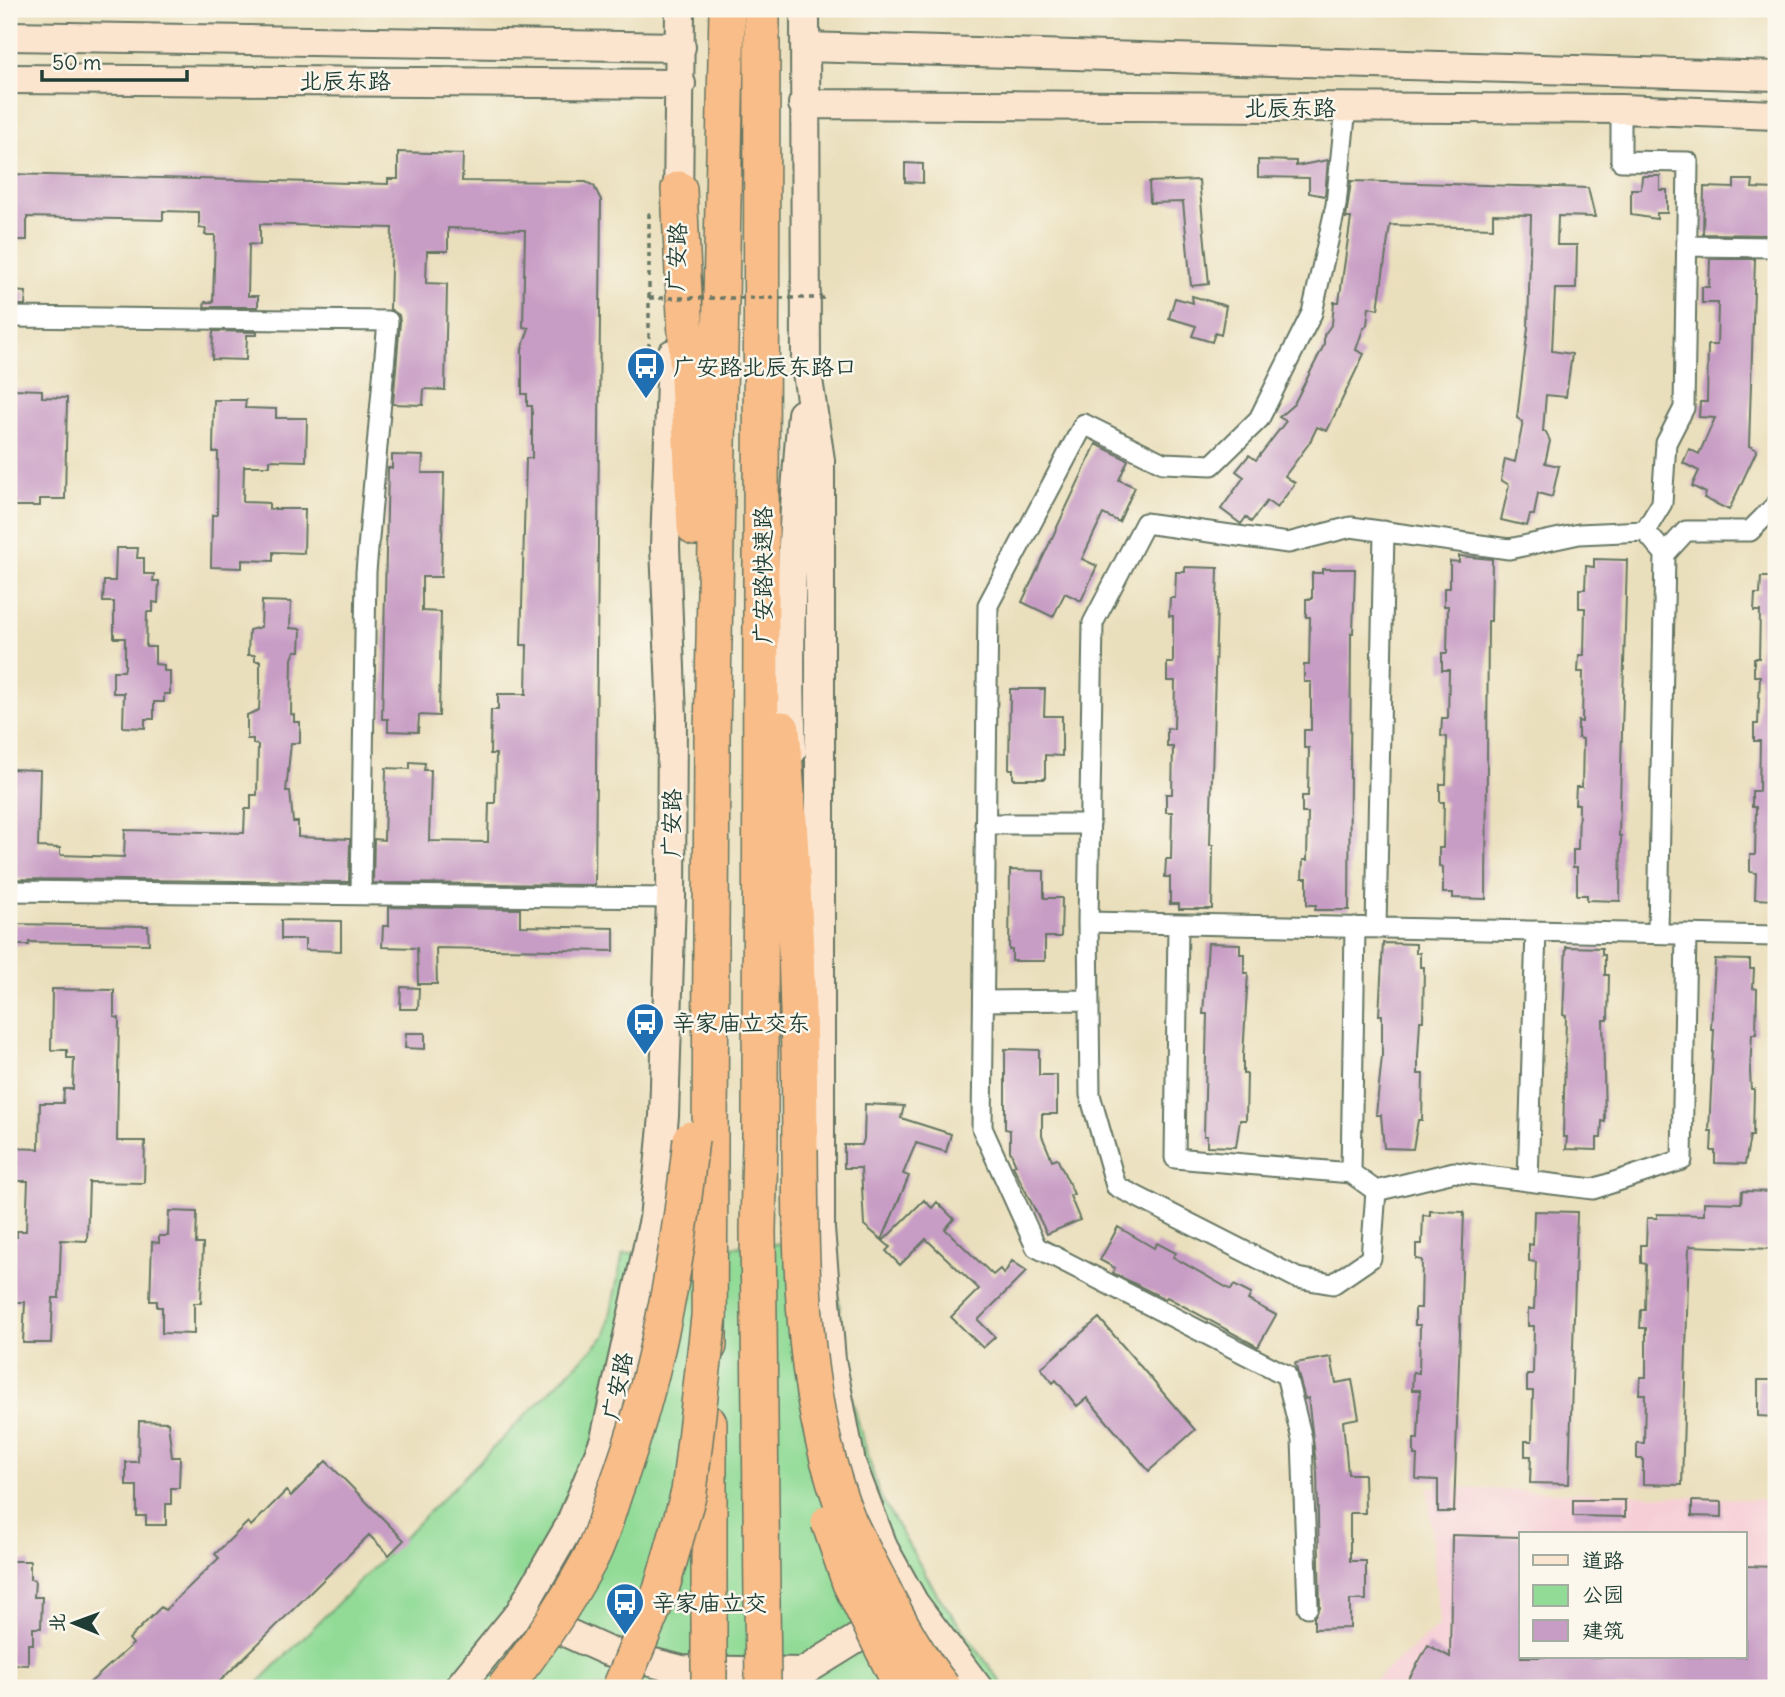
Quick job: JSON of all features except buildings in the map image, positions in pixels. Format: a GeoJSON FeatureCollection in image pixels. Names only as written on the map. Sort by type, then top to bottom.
{"type":"FeatureCollection","features":[{"type":"Feature","properties":{"kind":"highway","name":"广安路快速路"},"geometry":{"type":"LineString","coordinates":[[701,1138],[711,970],[712,737],[727,9]]}},
{"type":"Feature","properties":{"kind":"highway","name":"广安路快速路"},"geometry":{"type":"LineString","coordinates":[[758,1230],[762,9]]}},
{"type":"Feature","properties":{"kind":"highway"},"geometry":{"type":"LineString","coordinates":[[679,189],[696,555],[712,737]]}},
{"type":"Feature","properties":{"kind":"highway"},"geometry":{"type":"LineString","coordinates":[[762,497],[795,887],[800,1017],[802,1279],[813,1380],[831,1464],[849,1521],[908,1639],[943,1688]]}},
{"type":"Feature","properties":{"kind":"highway"},"geometry":{"type":"LineString","coordinates":[[701,1138],[709,1317],[709,1688]]}},
{"type":"Feature","properties":{"kind":"highway"},"geometry":{"type":"LineString","coordinates":[[504,1688],[529,1657],[591,1559],[624,1467],[656,1358],[701,1138]]}},
{"type":"Feature","properties":{"kind":"highway"},"geometry":{"type":"LineString","coordinates":[[758,1230],[763,1688]]}},
{"type":"Feature","properties":{"kind":"highway"},"geometry":{"type":"LineString","coordinates":[[758,1230],[816,1487],[850,1583],[902,1688]]}},
{"type":"Feature","properties":{"kind":"highway"},"geometry":{"type":"LineString","coordinates":[[620,1688],[661,1590],[689,1492],[709,1317]]}},
{"type":"Feature","properties":{"kind":"main road","name":"广安路"},"geometry":{"type":"LineString","coordinates":[[458,1688],[520,1612],[569,1527],[605,1439],[654,1219],[664,1115],[671,898],[673,717],[665,546],[679,189],[680,9]]}},
{"type":"Feature","properties":{"kind":"main road"},"geometry":{"type":"LineString","coordinates":[[795,887],[789,656],[791,541],[806,366],[803,104],[805,9]]}},
{"type":"Feature","properties":{"kind":"main road","name":"北辰东路"},"geometry":{"type":"LineString","coordinates":[[9,36],[681,47]]}},
{"type":"Feature","properties":{"kind":"main road","name":"北辰东路"},"geometry":{"type":"LineString","coordinates":[[805,47],[1776,76]]}},
{"type":"Feature","properties":{"kind":"main road","name":"北辰东路"},"geometry":{"type":"LineString","coordinates":[[9,79],[681,84]]}},
{"type":"Feature","properties":{"kind":"main road","name":"北辰东路"},"geometry":{"type":"LineString","coordinates":[[803,104],[1622,109],[1776,114]]}},
{"type":"Feature","properties":{"kind":"main road"},"geometry":{"type":"LineString","coordinates":[[806,366],[820,460],[820,1229],[831,1360],[851,1463],[884,1549],[914,1604],[978,1688]]}},
{"type":"Feature","properties":{"kind":"main road"},"geometry":{"type":"LineString","coordinates":[[520,1612],[668,1677],[682,1670],[803,1680],[914,1604]]}},
{"type":"Feature","properties":{"kind":"street"},"geometry":{"type":"LineString","coordinates":[[1308,1607],[1302,1438],[1286,1375],[1036,1247],[982,1128],[988,605],[1084,424],[1163,463],[1212,465],[1258,419],[1312,313],[1336,205],[1346,107]]}},
{"type":"Feature","properties":{"kind":"street"},"geometry":{"type":"LineString","coordinates":[[1622,109],[1621,160],[1688,162],[1684,408],[1666,443],[1662,503],[1645,531]]}},
{"type":"Feature","properties":{"kind":"street"},"geometry":{"type":"LineString","coordinates":[[1687,246],[1776,247]]}},
{"type":"Feature","properties":{"kind":"street"},"geometry":{"type":"LineString","coordinates":[[9,317],[388,321],[366,572],[361,892]]}},
{"type":"Feature","properties":{"kind":"street"},"geometry":{"type":"LineString","coordinates":[[1662,503],[1686,531]]}},
{"type":"Feature","properties":{"kind":"street"},"geometry":{"type":"LineString","coordinates":[[1658,933],[1665,555],[1686,531],[1750,531],[1776,505]]}},
{"type":"Feature","properties":{"kind":"street"},"geometry":{"type":"LineString","coordinates":[[1376,1191],[1371,1258],[1333,1284],[1297,1278],[1116,1186],[1090,1095],[1088,922],[1093,623],[1145,523],[1287,542],[1351,527],[1509,549],[1579,534],[1645,531]]}},
{"type":"Feature","properties":{"kind":"street"},"geometry":{"type":"LineString","coordinates":[[1376,928],[1384,531]]}},
{"type":"Feature","properties":{"kind":"street"},"geometry":{"type":"LineString","coordinates":[[1645,531],[1665,555]]}},
{"type":"Feature","properties":{"kind":"street"},"geometry":{"type":"LineString","coordinates":[[985,824],[1090,824]]}},
{"type":"Feature","properties":{"kind":"street"},"geometry":{"type":"LineString","coordinates":[[9,891],[361,892],[671,898]]}},
{"type":"Feature","properties":{"kind":"street"},"geometry":{"type":"LineString","coordinates":[[1088,922],[1776,936]]}},
{"type":"Feature","properties":{"kind":"street"},"geometry":{"type":"LineString","coordinates":[[1178,924],[1175,1158],[1351,1172],[1376,1191]]}},
{"type":"Feature","properties":{"kind":"street"},"geometry":{"type":"LineString","coordinates":[[1351,1172],[1355,927]]}},
{"type":"Feature","properties":{"kind":"street"},"geometry":{"type":"LineString","coordinates":[[1528,1181],[1536,931]]}},
{"type":"Feature","properties":{"kind":"street"},"geometry":{"type":"LineString","coordinates":[[1376,1191],[1454,1172],[1593,1189],[1682,1160],[1686,934]]}},
{"type":"Feature","properties":{"kind":"street"},"geometry":{"type":"LineString","coordinates":[[984,1001],[1089,1000]]}},
{"type":"Feature","properties":{"kind":"path"},"geometry":{"type":"LineString","coordinates":[[649,215],[649,361]]}},
{"type":"Feature","properties":{"kind":"path"},"geometry":{"type":"LineString","coordinates":[[649,298],[830,298]]}},
{"type":"Feature","properties":{"kind":"shaded area"},"geometry":{"type":"Polygon","coordinates":[[[1428,1487],[1776,1500],[1776,1688],[1365,1688],[1439,1625],[1428,1487]]]}},
{"type":"Feature","properties":{"kind":"green space"},"geometry":{"type":"Polygon","coordinates":[[[834,1240],[845,1376],[879,1494],[937,1594],[1005,1688],[253,1688],[606,1335],[623,1254],[834,1240]]]}},
{"type":"Feature","properties":{"kind":"place","name":"广安路北辰东路口"},"geometry":{"type":"Point","coordinates":[646,400]}},
{"type":"Feature","properties":{"kind":"place","name":"辛家庙立交东"},"geometry":{"type":"Point","coordinates":[645,1056]}},
{"type":"Feature","properties":{"kind":"place","name":"辛家庙立交"},"geometry":{"type":"Point","coordinates":[625,1636]}}]}
